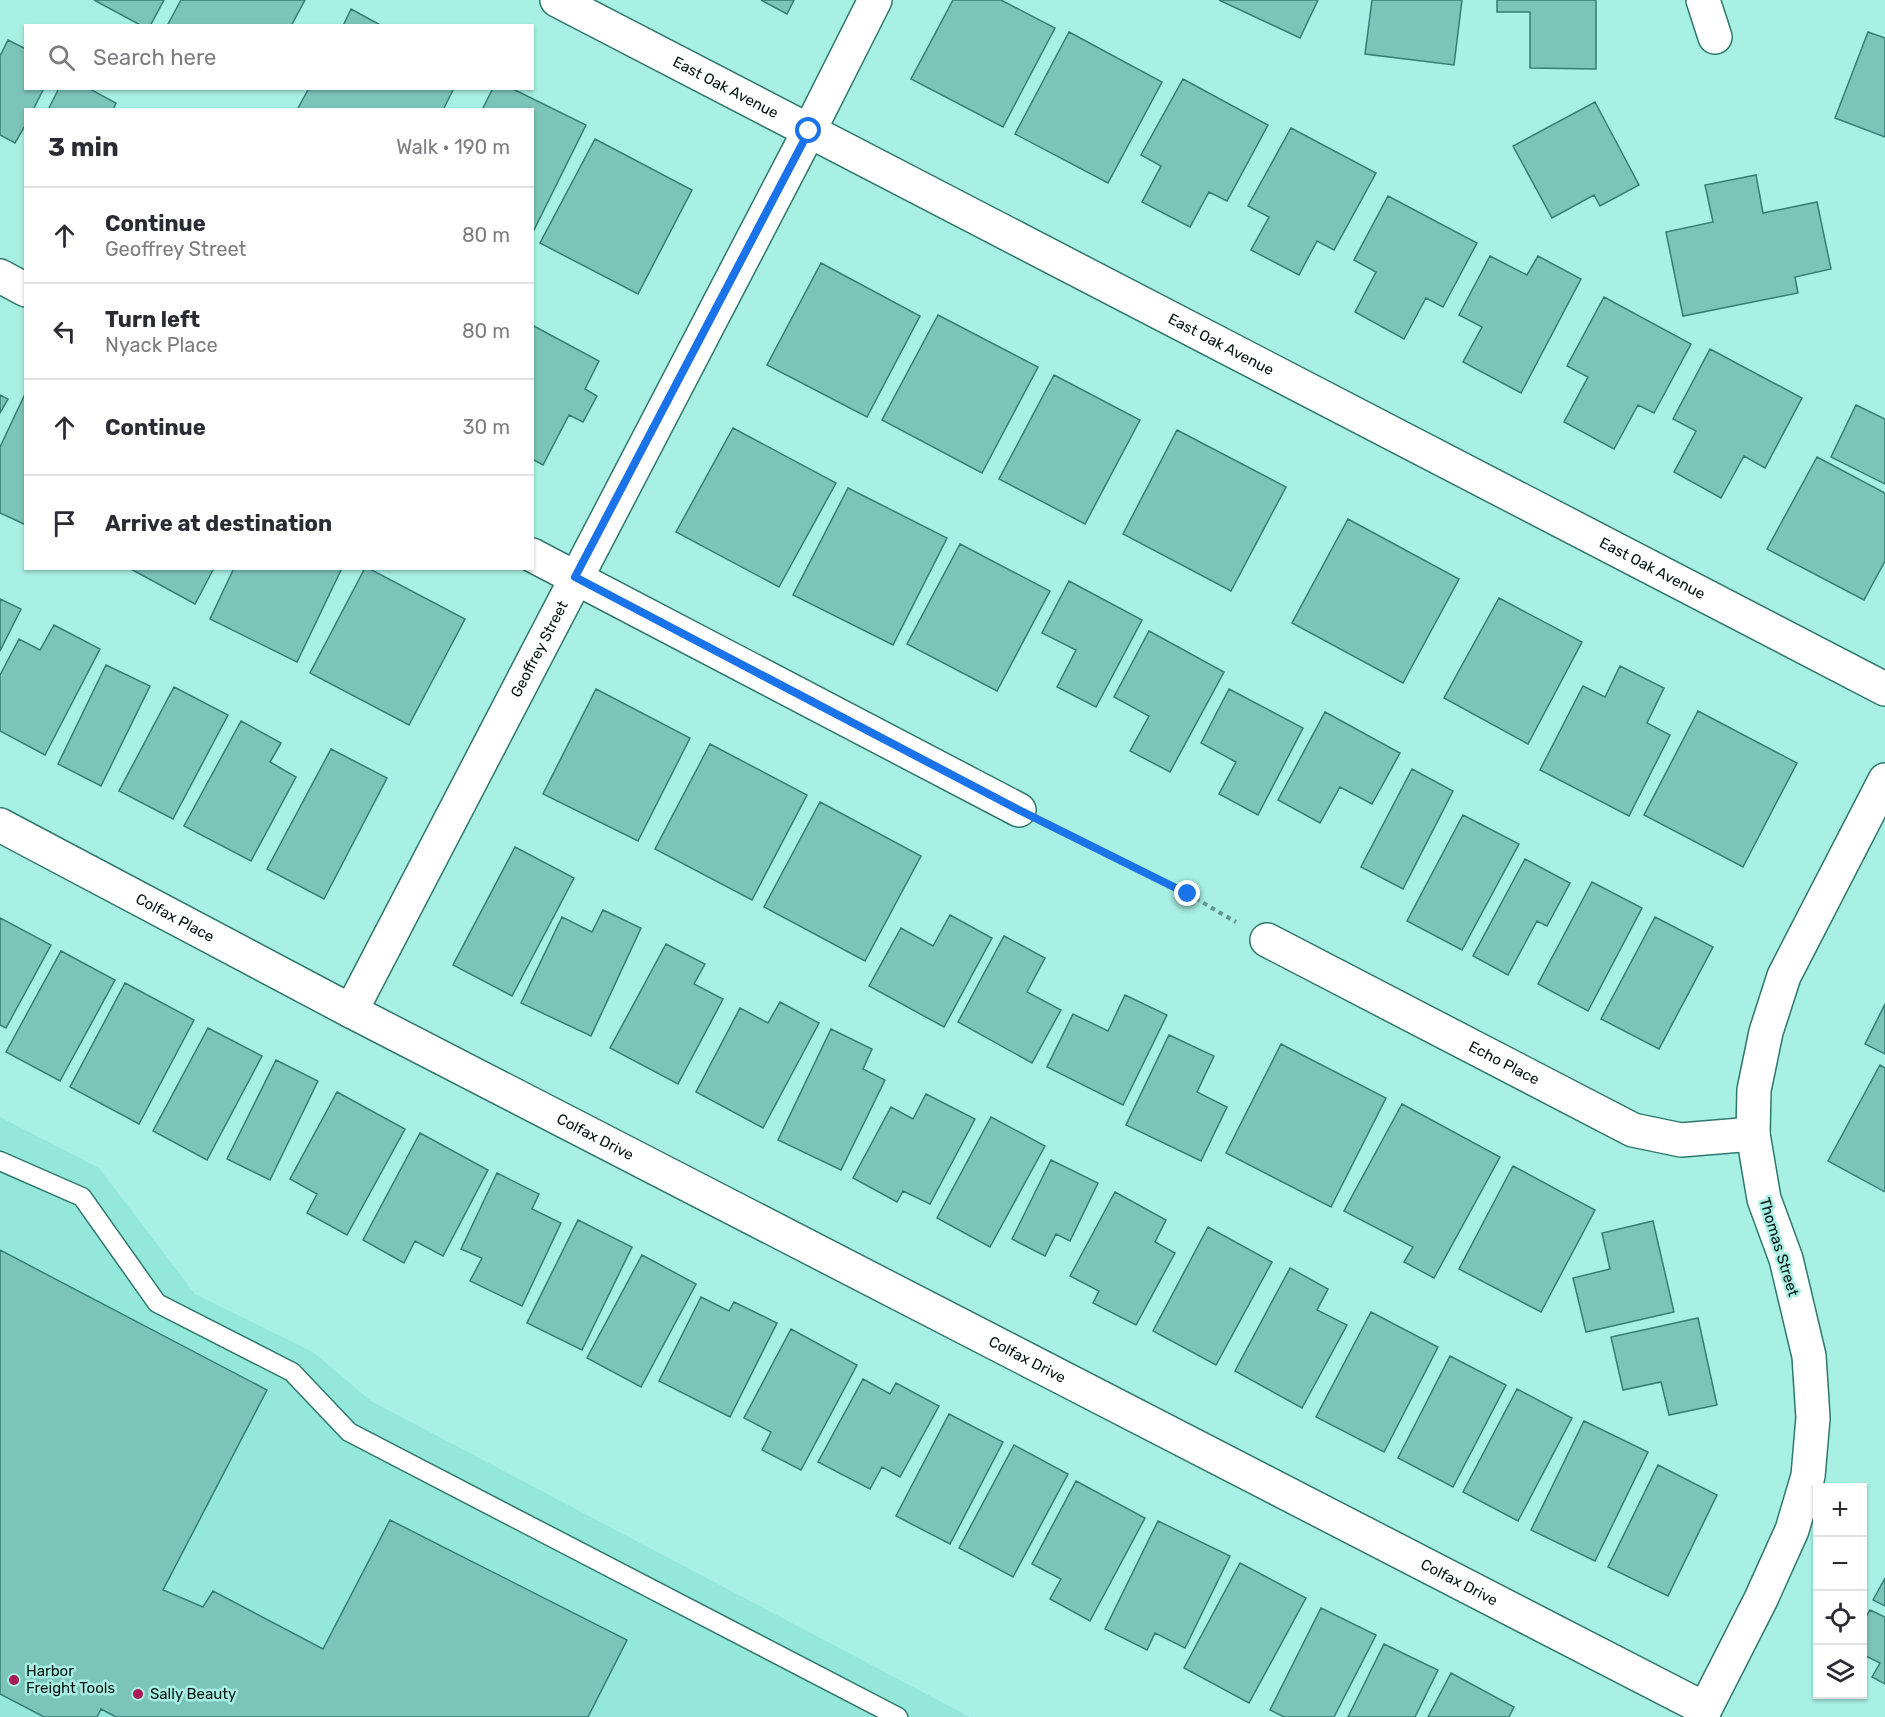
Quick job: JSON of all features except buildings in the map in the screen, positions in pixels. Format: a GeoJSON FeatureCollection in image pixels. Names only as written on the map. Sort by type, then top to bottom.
{"type":"FeatureCollection","features":[{"type":"Feature","properties":{"kind":"street","name":"East Oak Avenue"},"geometry":{"type":"LineString","coordinates":[[558,0],[1885,689]]}},
{"type":"Feature","properties":{"kind":"street","name":"Geoffrey Street"},"geometry":{"type":"LineString","coordinates":[[351,1011],[875,0]]}},
{"type":"Feature","properties":{"kind":"street"},"geometry":{"type":"LineString","coordinates":[[1703,0],[1715,37]]}},
{"type":"Feature","properties":{"kind":"street"},"geometry":{"type":"LineString","coordinates":[[0,276],[24,289]]}},
{"type":"Feature","properties":{"kind":"street"},"geometry":{"type":"LineString","coordinates":[[534,556],[1019,810]]}},
{"type":"Feature","properties":{"kind":"street","name":"Thomas Street"},"geometry":{"type":"LineString","coordinates":[[1703,1713],[1761,1599],[1792,1530],[1808,1476],[1813,1418],[1809,1356],[1786,1259],[1764,1199],[1753,1134],[1756,1079],[1766,1032],[1784,976],[1885,780]]}},
{"type":"Feature","properties":{"kind":"street","name":"Colfax Place"},"geometry":{"type":"LineString","coordinates":[[0,825],[351,1011]]}},
{"type":"Feature","properties":{"kind":"street","name":"Echo Place"},"geometry":{"type":"LineString","coordinates":[[1267,940],[1633,1130],[1681,1140],[1753,1134]]}},
{"type":"Feature","properties":{"kind":"street","name":"Colfax Drive"},"geometry":{"type":"LineString","coordinates":[[351,1011],[1703,1713]]}},
{"type":"Feature","properties":{"kind":"lane"},"geometry":{"type":"LineString","coordinates":[[0,1161],[82,1197],[157,1303],[292,1372],[349,1431],[898,1717]]}},
{"type":"Feature","properties":{"kind":"path"},"geometry":{"type":"LineString","coordinates":[[1019,810],[1188,894],[1267,940]]}},
{"type":"Feature","properties":{"kind":"shaded area"},"geometry":{"type":"Polygon","coordinates":[[[0,1117],[99,1168],[195,1294],[313,1352],[371,1401],[970,1717],[0,1717],[0,1117]]]}},
{"type":"Feature","properties":{"kind":"place","name":"Harbor Freight Tools"},"geometry":{"type":"Point","coordinates":[14,1680]}},
{"type":"Feature","properties":{"kind":"place","name":"Sally Beauty"},"geometry":{"type":"Point","coordinates":[138,1694]}},
{"type":"Feature","properties":{"kind":"route"},"geometry":{"type":"LineString","coordinates":[[809,131],[575,577],[1019,810],[1188,894]]}}]}
